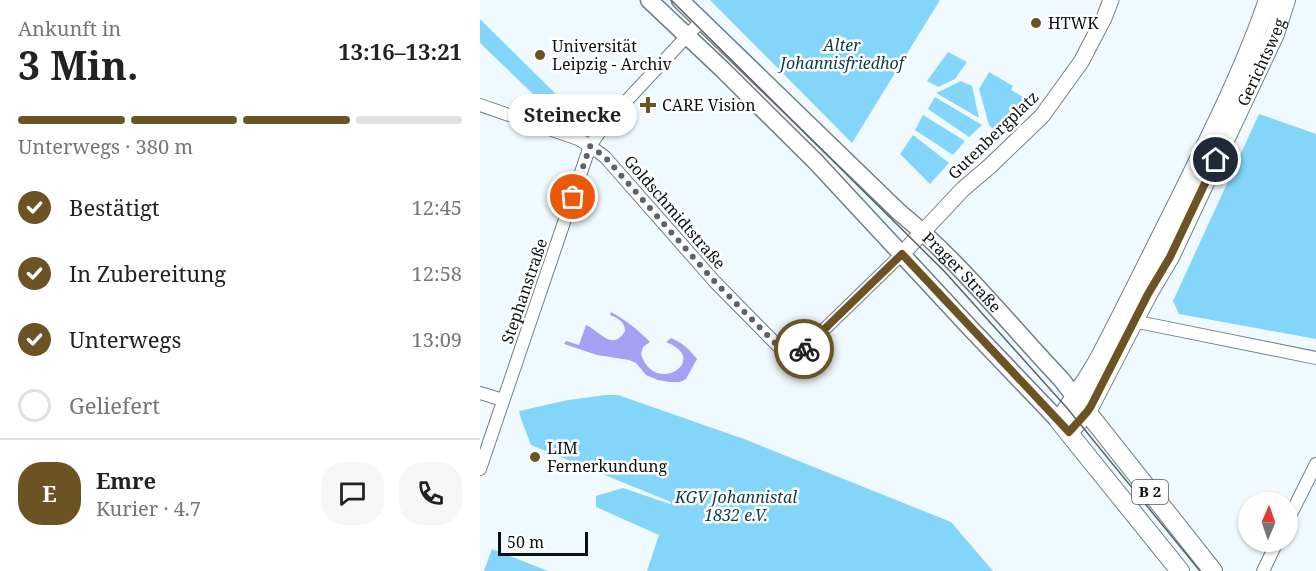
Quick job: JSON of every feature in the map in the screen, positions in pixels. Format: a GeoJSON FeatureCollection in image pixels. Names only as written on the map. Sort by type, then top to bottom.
{"type":"FeatureCollection","features":[{"type":"Feature","properties":{"kind":"main road","name":"Prager Straße"},"geometry":{"type":"LineString","coordinates":[[649,0],[816,162],[1064,426],[1180,571]]}},
{"type":"Feature","properties":{"kind":"main road","name":"Prager Straße"},"geometry":{"type":"LineString","coordinates":[[680,0],[975,285],[1061,379],[1213,571]]}},
{"type":"Feature","properties":{"kind":"main road","name":"Gerichtsweg"},"geometry":{"type":"LineString","coordinates":[[1064,426],[1075,397],[1100,356],[1205,146],[1258,31],[1269,0]]}},
{"type":"Feature","properties":{"kind":"main road","name":"Gerichtsweg"},"geometry":{"type":"LineString","coordinates":[[1064,426],[1087,412],[1133,321],[1170,257],[1275,34],[1286,0]]}},
{"type":"Feature","properties":{"kind":"street","name":"Gutenbergplatz"},"geometry":{"type":"LineString","coordinates":[[902,254],[963,189],[1042,116],[1081,62],[1112,0]]}},
{"type":"Feature","properties":{"kind":"street","name":"Stephanstraße"},"geometry":{"type":"LineString","coordinates":[[480,469],[590,146],[604,124],[701,21]]}},
{"type":"Feature","properties":{"kind":"street","name":"Goldschmidtstraße"},"geometry":{"type":"LineString","coordinates":[[480,105],[578,139],[605,157],[715,282],[779,347],[795,355],[804,349],[902,254]]}},
{"type":"Feature","properties":{"kind":"street"},"geometry":{"type":"LineString","coordinates":[[1133,321],[1316,358]]}},
{"type":"Feature","properties":{"kind":"street"},"geometry":{"type":"LineString","coordinates":[[480,393],[503,400]]}},
{"type":"Feature","properties":{"kind":"street"},"geometry":{"type":"LineString","coordinates":[[1298,500],[1316,464]]}},
{"type":"Feature","properties":{"kind":"street"},"geometry":{"type":"LineString","coordinates":[[1263,571],[1272,552]]}},
{"type":"Feature","properties":{"kind":"green space","name":"Alter Johannisfriedhof"},"geometry":{"type":"Polygon","coordinates":[[[710,0],[940,0],[852,143],[710,0]]]}},
{"type":"Feature","properties":{"kind":"green space"},"geometry":{"type":"Polygon","coordinates":[[[480,19],[566,104],[555,115],[480,43],[480,19]]]}},
{"type":"Feature","properties":{"kind":"green space"},"geometry":{"type":"Polygon","coordinates":[[[948,52],[967,62],[955,79],[938,87],[927,81],[948,52]]]}},
{"type":"Feature","properties":{"kind":"green space"},"geometry":{"type":"Polygon","coordinates":[[[989,72],[1013,86],[1011,90],[1025,98],[993,129],[989,125],[979,89],[989,72]]]}},
{"type":"Feature","properties":{"kind":"green space"},"geometry":{"type":"Polygon","coordinates":[[[961,81],[972,86],[979,118],[936,93],[961,81]]]}},
{"type":"Feature","properties":{"kind":"green space"},"geometry":{"type":"Polygon","coordinates":[[[935,97],[982,125],[969,137],[928,109],[935,97]]]}},
{"type":"Feature","properties":{"kind":"green space"},"geometry":{"type":"Polygon","coordinates":[[[1259,114],[1316,134],[1316,339],[1179,314],[1173,301],[1259,114]]]}},
{"type":"Feature","properties":{"kind":"green space"},"geometry":{"type":"Polygon","coordinates":[[[923,115],[965,141],[953,155],[915,130],[923,115]]]}},
{"type":"Feature","properties":{"kind":"green space"},"geometry":{"type":"Polygon","coordinates":[[[913,135],[949,163],[930,184],[900,154],[913,135]]]}},
{"type":"Feature","properties":{"kind":"green space","name":"KGV Johannistal 1832 e.V."},"geometry":{"type":"Polygon","coordinates":[[[618,395],[744,439],[951,522],[993,571],[647,571],[659,535],[596,507],[596,496],[623,488],[670,504],[671,502],[531,445],[519,411],[568,400],[618,395]]]}},
{"type":"Feature","properties":{"kind":"green space"},"geometry":{"type":"Polygon","coordinates":[[[492,549],[548,571],[484,571],[492,549]]]}},
{"type":"Feature","properties":{"kind":"shaded area"},"geometry":{"type":"Polygon","coordinates":[[[611,312],[622,318],[650,342],[643,347],[641,354],[648,367],[657,373],[667,374],[676,371],[682,365],[683,358],[679,349],[666,342],[671,338],[686,347],[697,359],[686,379],[680,382],[658,380],[646,375],[636,363],[629,360],[597,355],[564,344],[566,341],[579,345],[586,325],[610,340],[620,337],[625,331],[624,325],[610,315],[611,312]]]}},
{"type":"Feature","properties":{"kind":"tram line"},"geometry":{"type":"LineString","coordinates":[[671,0],[945,272],[1067,408],[1200,571]]}},
{"type":"Feature","properties":{"kind":"way so far"},"geometry":{"type":"LineString","coordinates":[[573,197],[590,146],[605,157],[715,282],[779,347],[795,355],[804,349]]}},
{"type":"Feature","properties":{"kind":"place","name":"HTWK"},"geometry":{"type":"Point","coordinates":[1036,23]}},
{"type":"Feature","properties":{"kind":"place","name":"Universität Leipzig - Archiv"},"geometry":{"type":"Point","coordinates":[540,55]}},
{"type":"Feature","properties":{"kind":"place","name":"CARE Vision"},"geometry":{"type":"Point","coordinates":[648,105]}},
{"type":"Feature","properties":{"kind":"place","name":"Steinecke"},"geometry":{"type":"Point","coordinates":[573,197]}},
{"type":"Feature","properties":{"kind":"place","name":"LIM Fernerkundung"},"geometry":{"type":"Point","coordinates":[535,457]}},
{"type":"Feature","properties":{"kind":"route"},"geometry":{"type":"LineString","coordinates":[[804,349],[902,254],[1069,432],[1091,406],[1148,294],[1170,257],[1216,160]]}}]}
